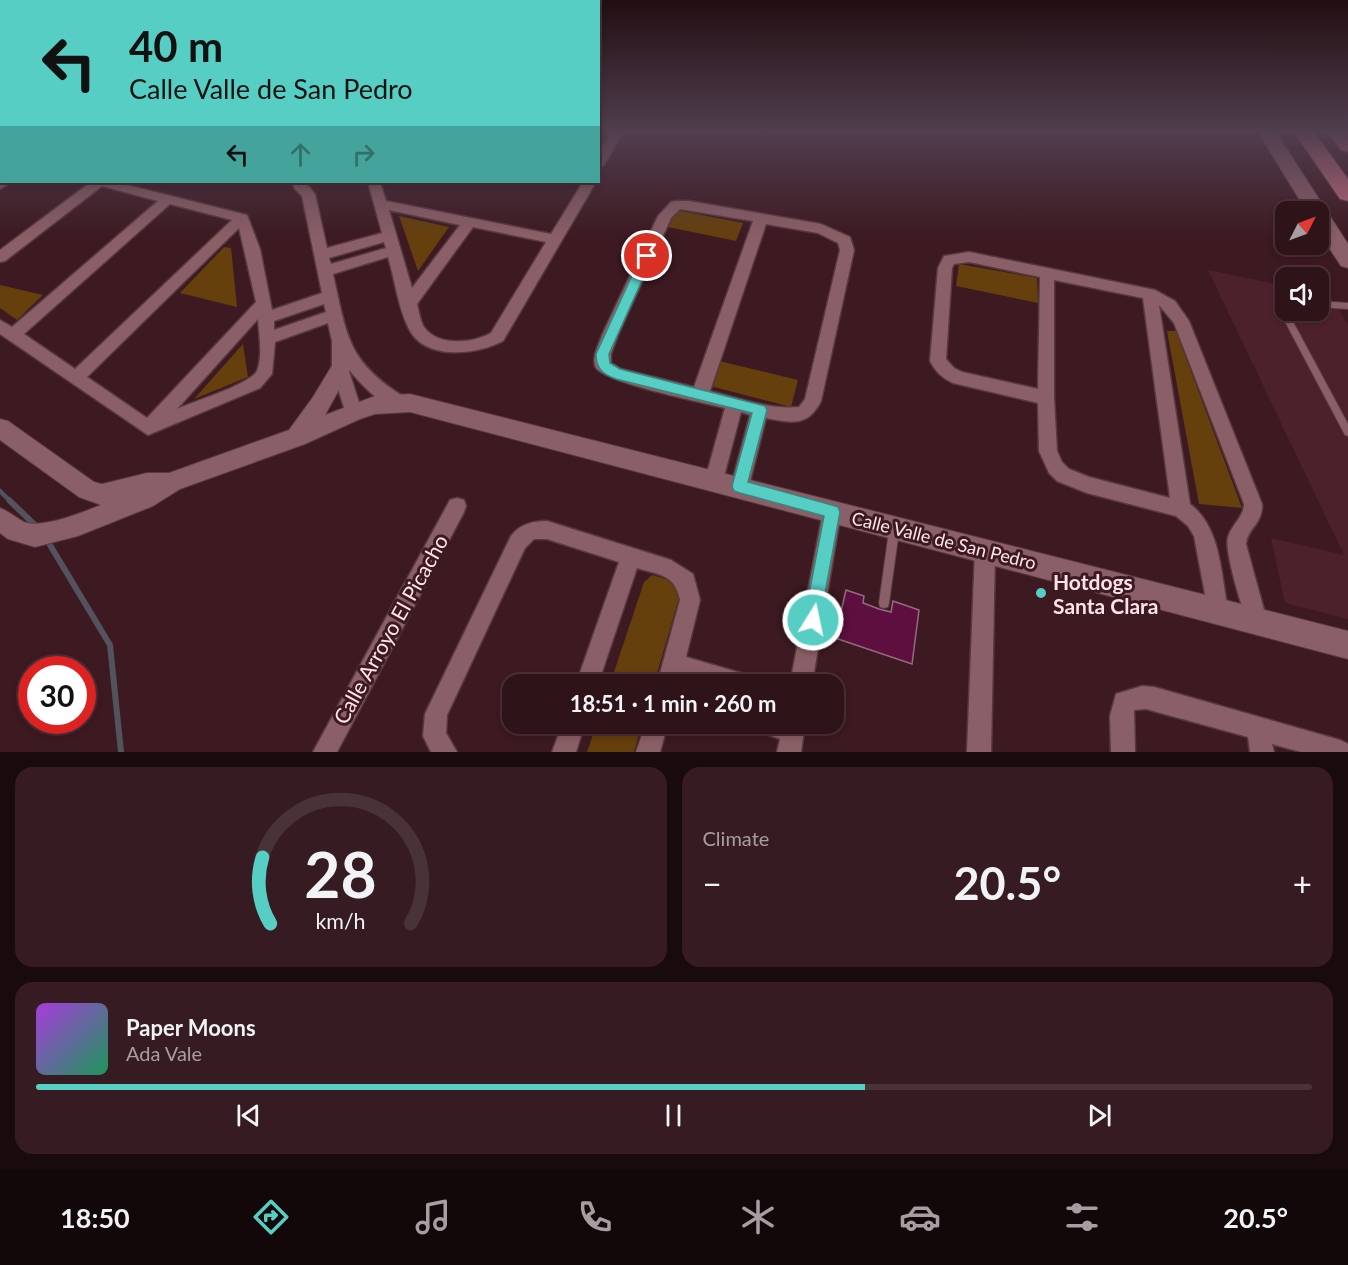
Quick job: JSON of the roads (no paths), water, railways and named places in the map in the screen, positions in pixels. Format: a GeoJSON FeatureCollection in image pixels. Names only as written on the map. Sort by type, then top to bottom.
{"type":"FeatureCollection","features":[{"type":"Feature","properties":{"kind":"main road"},"geometry":{"type":"LineString","coordinates":[[1289,167],[1310,201]]}},
{"type":"Feature","properties":{"kind":"main road"},"geometry":{"type":"LineString","coordinates":[[1329,167],[1348,194]]}},
{"type":"Feature","properties":{"kind":"main road"},"geometry":{"type":"LineString","coordinates":[[1329,231],[1348,261]]}},
{"type":"Feature","properties":{"kind":"street"},"geometry":{"type":"LineString","coordinates":[[0,257],[99,183]]}},
{"type":"Feature","properties":{"kind":"street"},"geometry":{"type":"LineString","coordinates":[[104,183],[242,218],[249,232],[264,311],[268,338],[265,373],[260,380],[148,428]]}},
{"type":"Feature","properties":{"kind":"street"},"geometry":{"type":"LineString","coordinates":[[374,183],[416,328],[430,341],[470,347],[488,343],[497,337],[504,327],[555,239],[583,183]]}},
{"type":"Feature","properties":{"kind":"street"},"geometry":{"type":"LineString","coordinates":[[308,186],[340,341],[340,370],[353,412]]}},
{"type":"Feature","properties":{"kind":"street"},"geometry":{"type":"LineString","coordinates":[[148,428],[6,330],[169,198]]}},
{"type":"Feature","properties":{"kind":"street"},"geometry":{"type":"LineString","coordinates":[[380,204],[555,239]]}},
{"type":"Feature","properties":{"kind":"street"},"geometry":{"type":"LineString","coordinates":[[689,205],[761,219],[831,233],[845,240],[847,250],[813,401],[804,413],[788,415],[760,410],[616,374],[603,366],[603,354],[665,216],[671,208],[689,205]]}},
{"type":"Feature","properties":{"kind":"street"},"geometry":{"type":"LineString","coordinates":[[76,378],[242,218]]}},
{"type":"Feature","properties":{"kind":"street"},"geometry":{"type":"LineString","coordinates":[[700,394],[761,219]]}},
{"type":"Feature","properties":{"kind":"street"},"geometry":{"type":"LineString","coordinates":[[409,303],[469,223]]}},
{"type":"Feature","properties":{"kind":"street"},"geometry":{"type":"LineString","coordinates":[[321,255],[392,243]]}},
{"type":"Feature","properties":{"kind":"street"},"geometry":{"type":"LineString","coordinates":[[325,272],[392,243]]}},
{"type":"Feature","properties":{"kind":"street"},"geometry":{"type":"LineString","coordinates":[[1046,398],[959,378],[942,368],[938,361],[945,268],[949,260],[969,257],[1150,294],[1165,300],[1181,321],[1251,495],[1253,515],[1237,533],[1237,550],[1257,621]]}},
{"type":"Feature","properties":{"kind":"street"},"geometry":{"type":"LineString","coordinates":[[1047,274],[1048,452],[1055,467],[1063,475],[1087,485],[1181,508],[1189,513],[1201,527],[1218,610]]}},
{"type":"Feature","properties":{"kind":"street"},"geometry":{"type":"LineString","coordinates":[[1150,294],[1181,508]]}},
{"type":"Feature","properties":{"kind":"street"},"geometry":{"type":"LineString","coordinates":[[148,428],[264,311],[331,296]]}},
{"type":"Feature","properties":{"kind":"street"},"geometry":{"type":"LineString","coordinates":[[268,338],[334,315]]}},
{"type":"Feature","properties":{"kind":"street","name":"Calle Valle de San Pedro"},"geometry":{"type":"LineString","coordinates":[[340,341],[361,375],[380,391],[400,403]]}},
{"type":"Feature","properties":{"kind":"street"},"geometry":{"type":"LineString","coordinates":[[297,437],[321,403],[340,370]]}},
{"type":"Feature","properties":{"kind":"street","name":"Calle Valle de San Pedro"},"geometry":{"type":"LineString","coordinates":[[172,482],[297,437],[353,412],[375,405],[400,403],[443,410],[1348,645]]}},
{"type":"Feature","properties":{"kind":"street"},"geometry":{"type":"LineString","coordinates":[[714,480],[735,404]]}},
{"type":"Feature","properties":{"kind":"street"},"geometry":{"type":"LineString","coordinates":[[740,486],[760,410]]}},
{"type":"Feature","properties":{"kind":"street"},"geometry":{"type":"LineString","coordinates":[[0,428],[87,490],[102,495],[147,483],[172,482]]}},
{"type":"Feature","properties":{"kind":"street"},"geometry":{"type":"LineString","coordinates":[[0,519],[17,531],[35,536],[78,525],[145,499],[172,482]]}},
{"type":"Feature","properties":{"kind":"street","name":"Calle Arroyo El Picacho"},"geometry":{"type":"LineString","coordinates":[[325,752],[457,506]]}},
{"type":"Feature","properties":{"kind":"street"},"geometry":{"type":"LineString","coordinates":[[803,674],[832,512]]}},
{"type":"Feature","properties":{"kind":"street"},"geometry":{"type":"LineString","coordinates":[[445,752],[434,736],[436,714],[518,543],[530,530],[547,531],[671,569],[686,581],[690,600],[671,674]]}},
{"type":"Feature","properties":{"kind":"street"},"geometry":{"type":"LineString","coordinates":[[979,752],[986,550]]}},
{"type":"Feature","properties":{"kind":"street"},"geometry":{"type":"LineString","coordinates":[[591,674],[631,556]]}},
{"type":"Feature","properties":{"kind":"street"},"geometry":{"type":"LineString","coordinates":[[1123,752],[1121,716],[1124,702],[1133,698],[1154,698],[1340,752]]}},
{"type":"Feature","properties":{"kind":"street"},"geometry":{"type":"LineString","coordinates":[[1258,729],[1262,752]]}},
{"type":"Feature","properties":{"kind":"street"},"geometry":{"type":"LineString","coordinates":[[564,752],[570,734]]}},
{"type":"Feature","properties":{"kind":"street"},"geometry":{"type":"LineString","coordinates":[[648,752],[654,734]]}},
{"type":"Feature","properties":{"kind":"lane"},"geometry":{"type":"LineString","coordinates":[[1329,305],[1348,306]]}},
{"type":"Feature","properties":{"kind":"lane"},"geometry":{"type":"LineString","coordinates":[[1289,321],[1347,428]]}},
{"type":"Feature","properties":{"kind":"lane"},"geometry":{"type":"LineString","coordinates":[[884,603],[894,527]]}},
{"type":"Feature","properties":{"kind":"waterway"},"geometry":{"type":"LineString","coordinates":[[0,491],[9,500]]}},
{"type":"Feature","properties":{"kind":"waterway"},"geometry":{"type":"LineString","coordinates":[[9,500],[37,527]]}},
{"type":"Feature","properties":{"kind":"waterway"},"geometry":{"type":"LineString","coordinates":[[47,540],[110,645],[121,752]]}},
{"type":"Feature","properties":{"kind":"place","name":"Hotdogs Santa Clara"},"geometry":{"type":"Point","coordinates":[1041,593]}}]}
